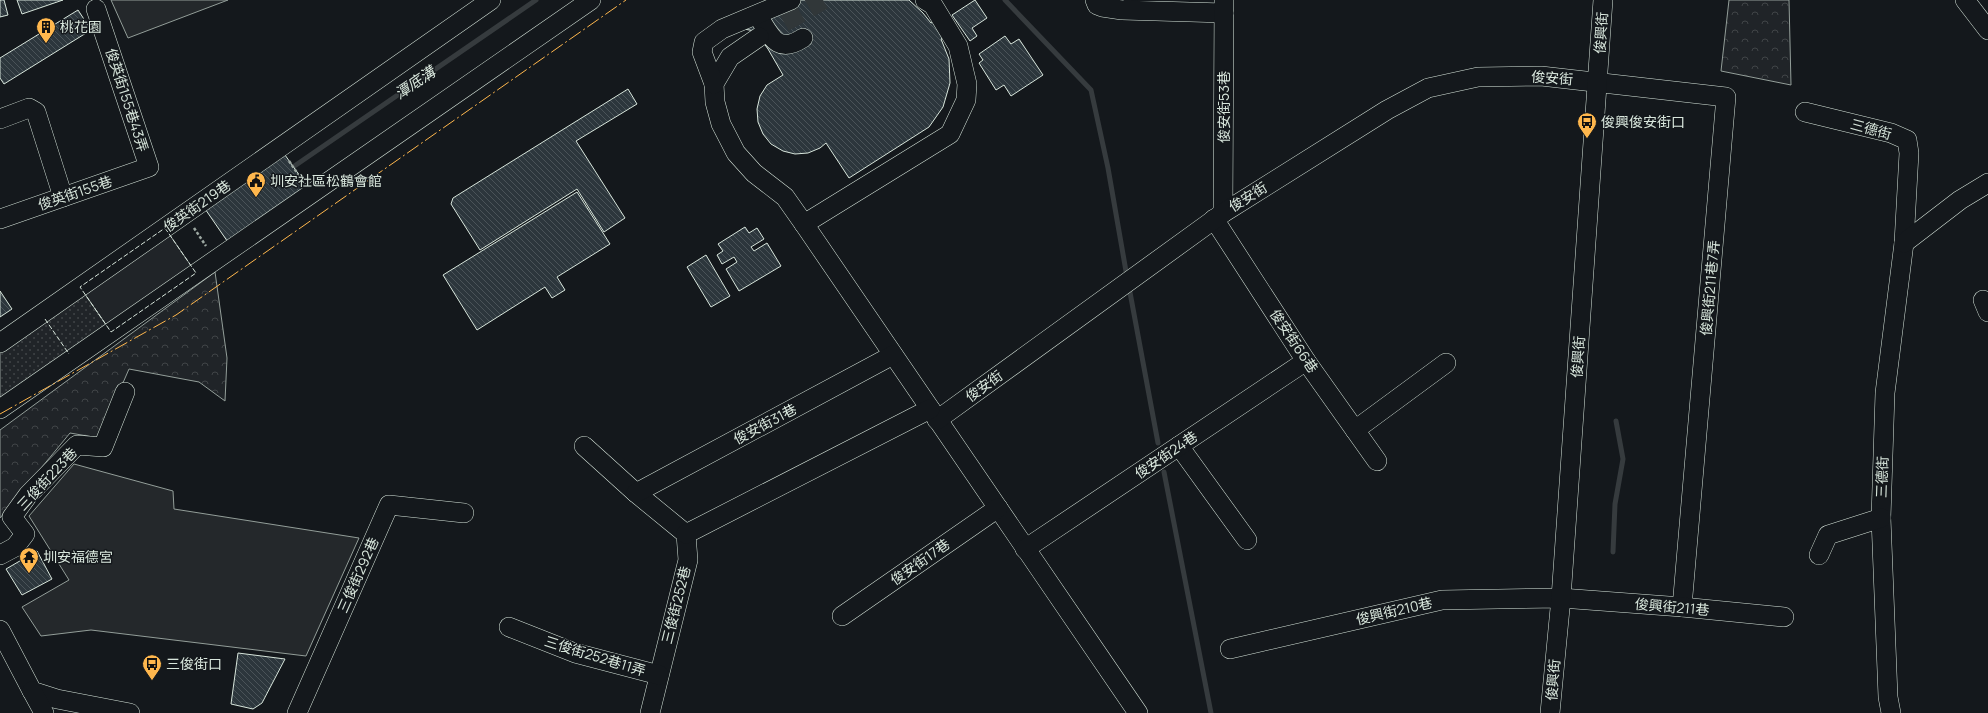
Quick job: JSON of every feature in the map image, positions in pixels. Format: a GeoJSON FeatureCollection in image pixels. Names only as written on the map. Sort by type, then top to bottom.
{"type":"FeatureCollection","features":[{"type":"Feature","properties":{"kind":"street","name":"俊英街219巷"},"geometry":{"type":"LineString","coordinates":[[0,343],[491,0]]}},
{"type":"Feature","properties":{"kind":"street"},"geometry":{"type":"LineString","coordinates":[[0,409],[591,0]]}},
{"type":"Feature","properties":{"kind":"street"},"geometry":{"type":"LineString","coordinates":[[790,0],[722,29],[704,42],[702,52],[714,84],[715,102],[721,124],[736,153],[754,173],[785,197],[1138,713]]}},
{"type":"Feature","properties":{"kind":"street"},"geometry":{"type":"LineString","coordinates":[[804,224],[950,134],[966,100],[967,84],[958,46],[933,5],[925,0]]}},
{"type":"Feature","properties":{"kind":"street"},"geometry":{"type":"LineString","coordinates":[[1095,0],[1097,5],[1102,7],[1122,10],[1224,7]]}},
{"type":"Feature","properties":{"kind":"street","name":"俊興街"},"geometry":{"type":"LineString","coordinates":[[1550,713],[1561,598],[1603,0]]}},
{"type":"Feature","properties":{"kind":"street"},"geometry":{"type":"LineString","coordinates":[[1966,0],[1988,30]]}},
{"type":"Feature","properties":{"kind":"street","name":"俊安街53巷"},"geometry":{"type":"LineString","coordinates":[[1218,216],[1224,7]]}},
{"type":"Feature","properties":{"kind":"street","name":"俊英街155巷43弄"},"geometry":{"type":"LineString","coordinates":[[96,9],[149,167]]}},
{"type":"Feature","properties":{"kind":"street"},"geometry":{"type":"LineString","coordinates":[[757,15],[776,42],[785,46],[794,44],[803,38]]}},
{"type":"Feature","properties":{"kind":"street"},"geometry":{"type":"LineString","coordinates":[[714,84],[730,57],[759,37]]}},
{"type":"Feature","properties":{"kind":"street","name":"俊安街"},"geometry":{"type":"LineString","coordinates":[[686,534],[934,414],[1128,282],[1218,216],[1387,110],[1428,88],[1478,77],[1541,76],[1598,82]]}},
{"type":"Feature","properties":{"kind":"street","name":"俊興街211巷7弄"},"geometry":{"type":"LineString","coordinates":[[1598,82],[1726,98],[1682,607]]}},
{"type":"Feature","properties":{"kind":"street"},"geometry":{"type":"LineString","coordinates":[[0,119],[29,108],[36,112],[63,197]]}},
{"type":"Feature","properties":{"kind":"street","name":"三德街"},"geometry":{"type":"LineString","coordinates":[[1805,112],[1891,133],[1907,140],[1909,153],[1904,243],[1885,392],[1881,518],[1888,697],[1891,713]]}},
{"type":"Feature","properties":{"kind":"street","name":"俊英街155巷"},"geometry":{"type":"LineString","coordinates":[[0,219],[149,167]]}},
{"type":"Feature","properties":{"kind":"street"},"geometry":{"type":"LineString","coordinates":[[1904,243],[1960,200],[1988,182]]}},
{"type":"Feature","properties":{"kind":"street","name":"俊安街66巷"},"geometry":{"type":"LineString","coordinates":[[1218,216],[1306,361],[1377,461]]}},
{"type":"Feature","properties":{"kind":"street","name":"俊安街31巷"},"geometry":{"type":"LineString","coordinates":[[636,493],[893,355]]}},
{"type":"Feature","properties":{"kind":"street","name":"俊安街24巷"},"geometry":{"type":"LineString","coordinates":[[1025,549],[1306,361]]}},
{"type":"Feature","properties":{"kind":"street"},"geometry":{"type":"LineString","coordinates":[[1355,430],[1446,363]]}},
{"type":"Feature","properties":{"kind":"street","name":"三俊街223巷"},"geometry":{"type":"LineString","coordinates":[[0,555],[15,547],[25,534],[12,517],[28,496],[77,445],[102,447],[125,392]]}},
{"type":"Feature","properties":{"kind":"street"},"geometry":{"type":"LineString","coordinates":[[584,446],[636,493],[686,534]]}},
{"type":"Feature","properties":{"kind":"street"},"geometry":{"type":"LineString","coordinates":[[1179,446],[1247,540]]}},
{"type":"Feature","properties":{"kind":"street","name":"三俊街292巷"},"geometry":{"type":"LineString","coordinates":[[296,713],[389,504],[464,513]]}},
{"type":"Feature","properties":{"kind":"street","name":"俊安街17巷"},"geometry":{"type":"LineString","coordinates":[[842,616],[998,508]]}},
{"type":"Feature","properties":{"kind":"street"},"geometry":{"type":"LineString","coordinates":[[1819,555],[1828,535],[1881,518]]}},
{"type":"Feature","properties":{"kind":"street","name":"三俊街252巷"},"geometry":{"type":"LineString","coordinates":[[650,713],[688,560],[686,534]]}},
{"type":"Feature","properties":{"kind":"street","name":"俊興街211巷"},"geometry":{"type":"LineString","coordinates":[[1561,598],[1682,607],[1784,617]]}},
{"type":"Feature","properties":{"kind":"street","name":"俊興街210巷"},"geometry":{"type":"LineString","coordinates":[[1230,649],[1442,600],[1561,598]]}},
{"type":"Feature","properties":{"kind":"street","name":"三俊街252巷11弄"},"geometry":{"type":"LineString","coordinates":[[509,627],[575,653],[659,675]]}},
{"type":"Feature","properties":{"kind":"street"},"geometry":{"type":"LineString","coordinates":[[0,630],[44,713]]}},
{"type":"Feature","properties":{"kind":"street"},"geometry":{"type":"LineString","coordinates":[[28,713],[32,691]]}},
{"type":"Feature","properties":{"kind":"street"},"geometry":{"type":"LineString","coordinates":[[32,691],[34,713]]}},
{"type":"Feature","properties":{"kind":"street"},"geometry":{"type":"LineString","coordinates":[[32,691],[57,699],[130,713]]}},
{"type":"Feature","properties":{"kind":"path"},"geometry":{"type":"LineString","coordinates":[[280,148],[312,193]]}},
{"type":"Feature","properties":{"kind":"path"},"geometry":{"type":"LineString","coordinates":[[184,214],[216,259]]}},
{"type":"Feature","properties":{"kind":"green space"},"geometry":{"type":"Polygon","coordinates":[[[1729,0],[1789,0],[1791,85],[1721,71],[1729,0]]]}},
{"type":"Feature","properties":{"kind":"green space"},"geometry":{"type":"Polygon","coordinates":[[[165,228],[196,273],[111,332],[80,287],[165,228]]]}},
{"type":"Feature","properties":{"kind":"green space"},"geometry":{"type":"Polygon","coordinates":[[[215,272],[227,358],[225,401],[199,382],[129,369],[99,438],[70,433],[0,518],[0,430],[215,272]]]}},
{"type":"Feature","properties":{"kind":"green space"},"geometry":{"type":"Polygon","coordinates":[[[80,287],[111,332],[0,409],[0,343],[80,287]]]}},
{"type":"Feature","properties":{"kind":"shaded area"},"geometry":{"type":"Polygon","coordinates":[[[111,0],[228,0],[128,38],[111,0]]]}},
{"type":"Feature","properties":{"kind":"shaded area"},"geometry":{"type":"Polygon","coordinates":[[[74,464],[173,491],[174,509],[359,538],[306,656],[91,630],[41,636],[22,607],[69,580],[29,516],[74,464]]]}},
{"type":"Feature","properties":{"kind":"building"},"geometry":{"type":"Polygon","coordinates":[[[0,0],[4,0],[8,15],[0,17],[0,0]]]}},
{"type":"Feature","properties":{"kind":"building"},"geometry":{"type":"Polygon","coordinates":[[[17,0],[63,0],[22,14],[17,0]]]}},
{"type":"Feature","properties":{"kind":"building"},"geometry":{"type":"Polygon","coordinates":[[[774,0],[909,0],[931,23],[937,20],[946,36],[941,39],[949,59],[950,83],[943,107],[929,127],[849,178],[826,143],[820,148],[808,153],[795,154],[783,151],[771,144],[763,134],[758,122],[757,109],[760,96],[767,85],[783,75],[768,49],[755,31],[738,28],[695,52],[774,0]]]}},
{"type":"Feature","properties":{"kind":"building"},"geometry":{"type":"Polygon","coordinates":[[[975,0],[987,18],[972,28],[977,36],[970,41],[952,15],[975,0]]]}},
{"type":"Feature","properties":{"kind":"building","name":"桃花園"},"geometry":{"type":"Polygon","coordinates":[[[78,10],[91,30],[4,84],[0,78],[0,58],[78,10]]]}},
{"type":"Feature","properties":{"kind":"building"},"geometry":{"type":"Polygon","coordinates":[[[1005,36],[1011,44],[1019,39],[1043,75],[1011,96],[1004,85],[996,90],[979,63],[983,60],[979,54],[1005,36]]]}},
{"type":"Feature","properties":{"kind":"building"},"geometry":{"type":"Polygon","coordinates":[[[628,89],[637,104],[576,141],[625,218],[604,232],[577,189],[480,250],[451,204],[453,198],[628,89]]]}},
{"type":"Feature","properties":{"kind":"building","name":"圳安社區松鶴會館"},"geometry":{"type":"Polygon","coordinates":[[[280,148],[312,193],[232,248],[201,203],[280,148]]]}},
{"type":"Feature","properties":{"kind":"building"},"geometry":{"type":"Polygon","coordinates":[[[577,192],[610,244],[557,277],[565,290],[552,298],[545,287],[477,330],[443,275],[577,192]]]}},
{"type":"Feature","properties":{"kind":"building"},"geometry":{"type":"Polygon","coordinates":[[[745,227],[749,233],[757,228],[764,239],[751,247],[754,251],[767,243],[781,266],[739,291],[726,269],[737,262],[734,257],[722,264],[717,255],[723,251],[718,244],[745,227]]]}},
{"type":"Feature","properties":{"kind":"building"},"geometry":{"type":"Polygon","coordinates":[[[706,255],[730,296],[711,307],[687,267],[706,255]]]}},
{"type":"Feature","properties":{"kind":"building"},"geometry":{"type":"Polygon","coordinates":[[[0,291],[12,309],[0,317],[0,291]]]}},
{"type":"Feature","properties":{"kind":"building","name":"圳安福德宮"},"geometry":{"type":"Polygon","coordinates":[[[37,551],[52,579],[22,595],[6,569],[37,551]]]}},
{"type":"Feature","properties":{"kind":"building"},"geometry":{"type":"Polygon","coordinates":[[[238,653],[285,659],[262,703],[253,709],[231,704],[238,653]]]}},
{"type":"Feature","properties":{"kind":"waterway","name":"潭底溝"},"geometry":{"type":"LineString","coordinates":[[293,167],[536,0]]}},
{"type":"Feature","properties":{"kind":"waterway"},"geometry":{"type":"LineString","coordinates":[[1005,0],[1091,90],[1108,168],[1127,277]]}},
{"type":"Feature","properties":{"kind":"waterway"},"geometry":{"type":"LineString","coordinates":[[1129,287],[1158,443]]}},
{"type":"Feature","properties":{"kind":"waterway"},"geometry":{"type":"LineString","coordinates":[[1613,552],[1615,504],[1623,459],[1616,421]]}},
{"type":"Feature","properties":{"kind":"waterway"},"geometry":{"type":"LineString","coordinates":[[1164,472],[1211,713]]}},
{"type":"Feature","properties":{"kind":"tunnel"},"geometry":{"type":"LineString","coordinates":[[759,37],[823,0]]}},
{"type":"Feature","properties":{"kind":"fence"},"geometry":{"type":"LineString","coordinates":[[165,228],[196,273],[111,332],[80,287],[165,228]]}},
{"type":"Feature","properties":{"kind":"fence"},"geometry":{"type":"LineString","coordinates":[[45,319],[69,354]]}},
{"type":"Feature","properties":{"kind":"power"},"geometry":{"type":"LineString","coordinates":[[0,414],[176,315],[626,0]]}},
{"type":"Feature","properties":{"kind":"place","name":"桃花園"},"geometry":{"type":"Point","coordinates":[46,44]}},
{"type":"Feature","properties":{"kind":"place","name":"俊興俊安街口"},"geometry":{"type":"Point","coordinates":[1587,139]}},
{"type":"Feature","properties":{"kind":"place","name":"圳安社區松鶴會館"},"geometry":{"type":"Point","coordinates":[256,198]}},
{"type":"Feature","properties":{"kind":"place","name":"圳安福德宮"},"geometry":{"type":"Point","coordinates":[29,574]}},
{"type":"Feature","properties":{"kind":"place","name":"三俊街口"},"geometry":{"type":"Point","coordinates":[152,681]}}]}
